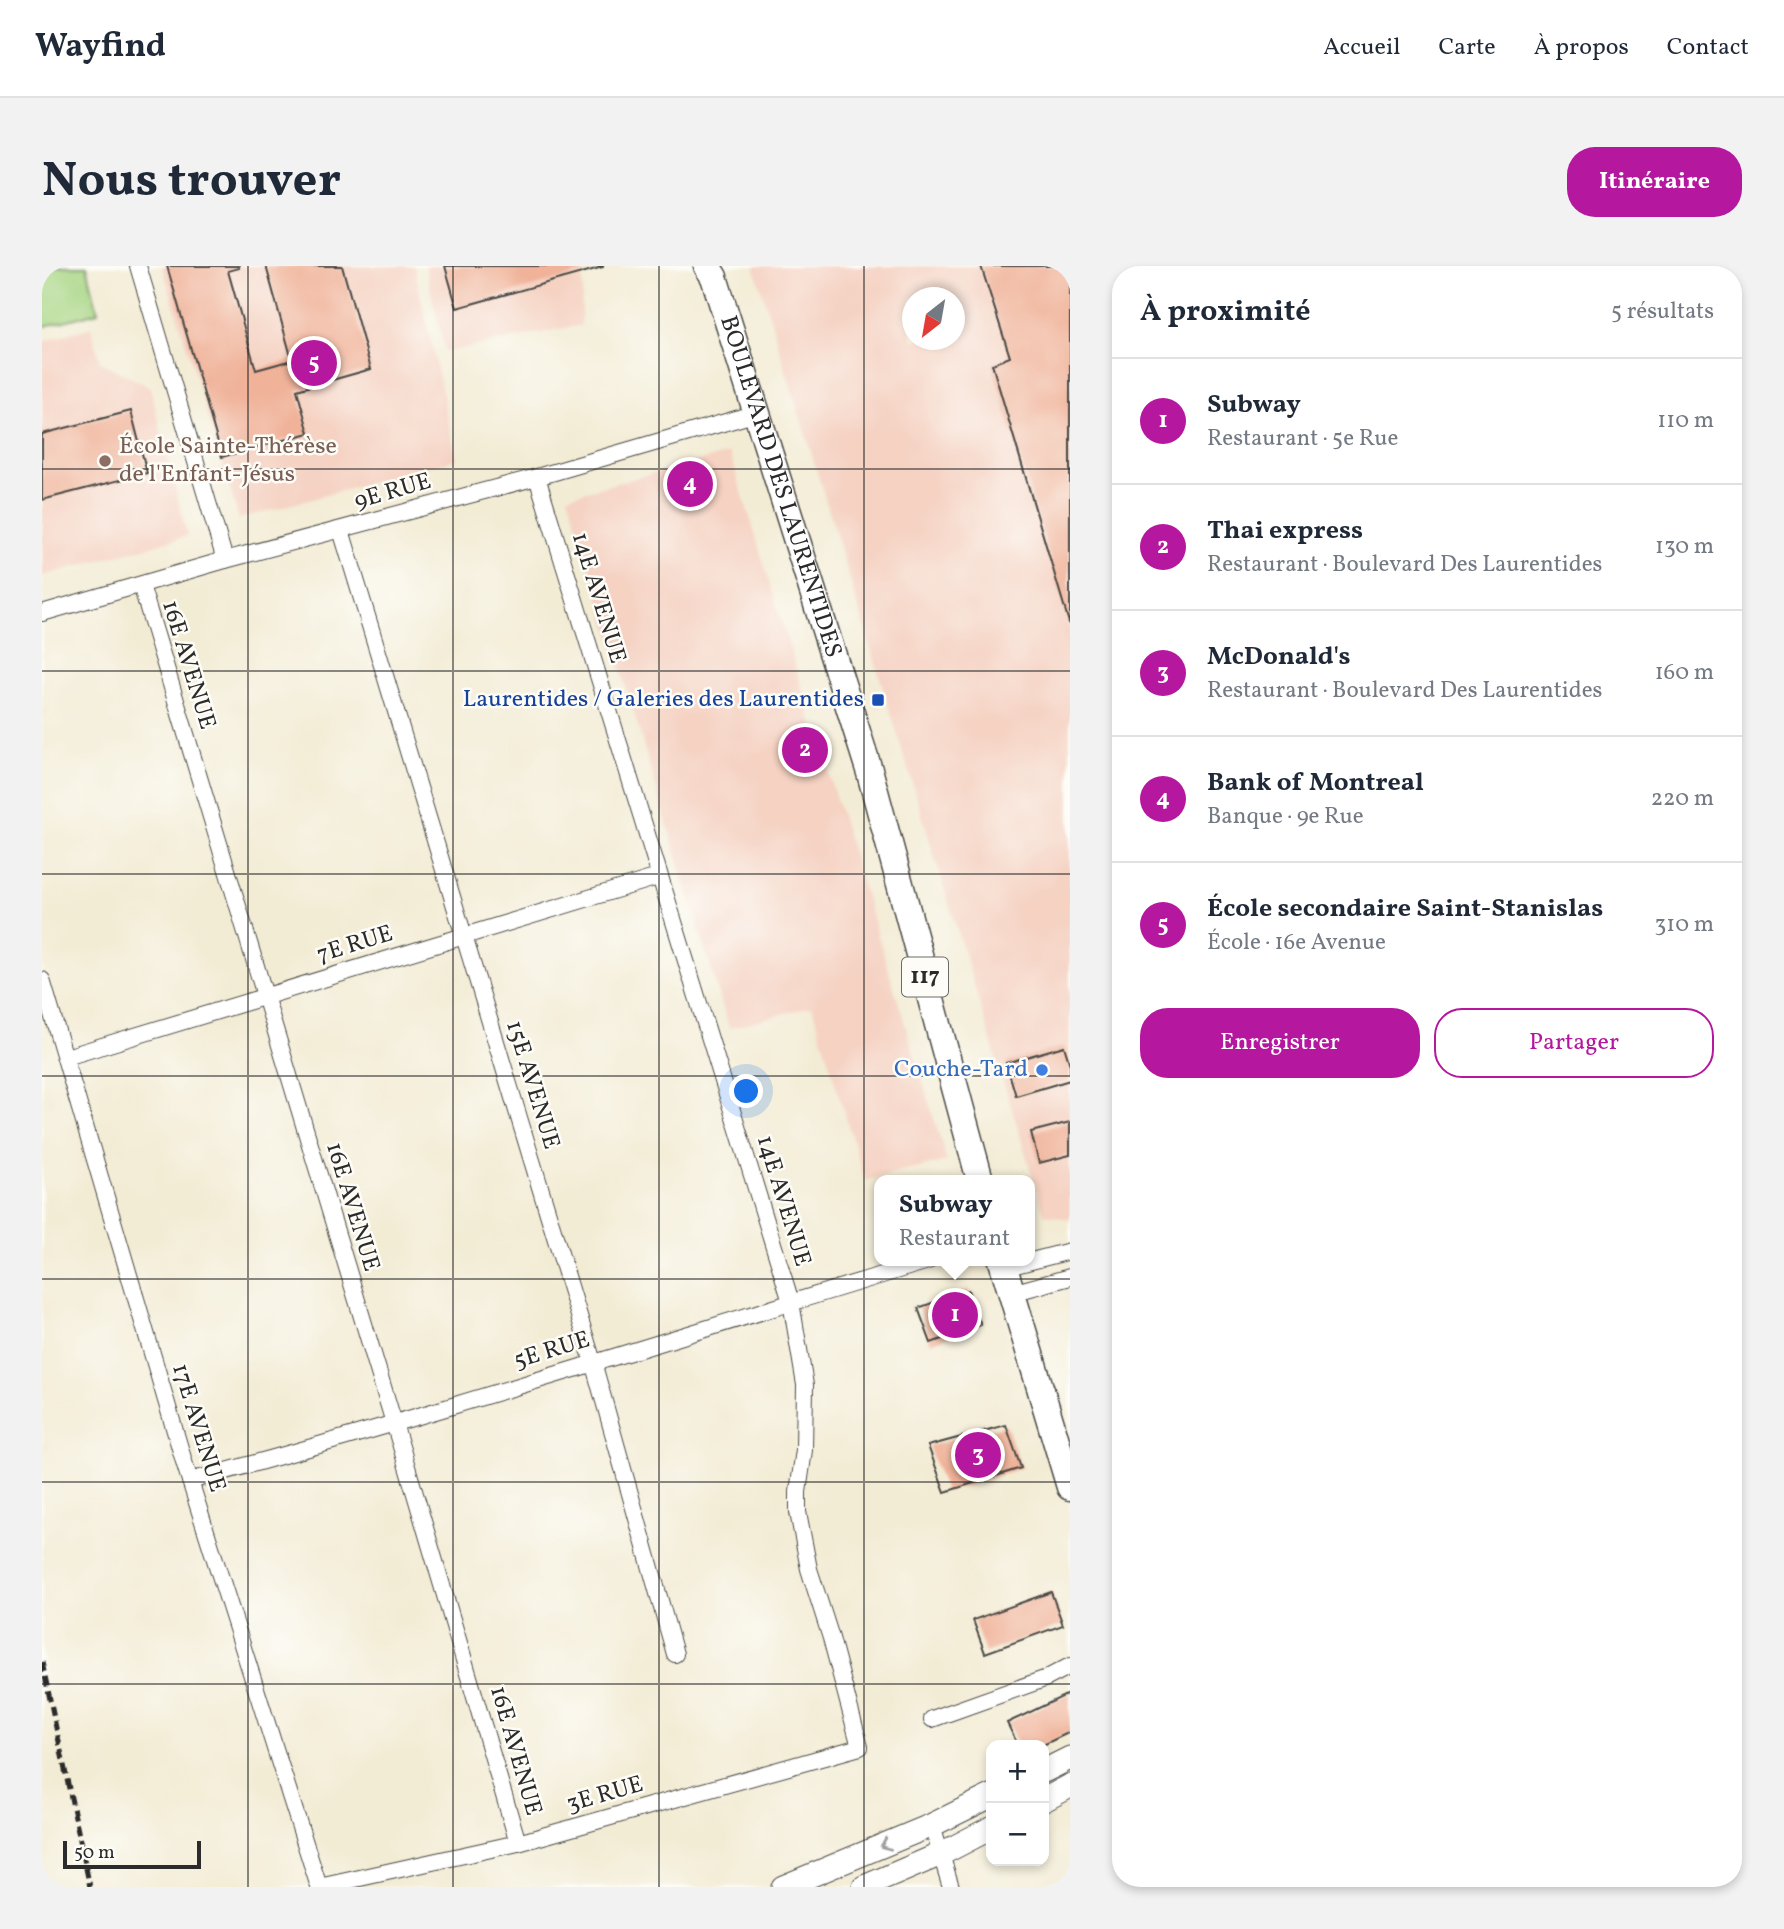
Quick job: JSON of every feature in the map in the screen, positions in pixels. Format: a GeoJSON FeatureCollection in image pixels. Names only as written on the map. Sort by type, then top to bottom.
{"type":"FeatureCollection","features":[{"type":"Feature","properties":{"kind":"main road","name":"BOULEVARD DES LAURENTIDES"},"geometry":{"type":"LineString","coordinates":[[711,270],[870,773],[979,1175]]}},
{"type":"Feature","properties":{"kind":"main road"},"geometry":{"type":"LineString","coordinates":[[1004,1266],[1070,1487]]}},
{"type":"Feature","properties":{"kind":"street"},"geometry":{"type":"LineString","coordinates":[[138,266],[225,560]]}},
{"type":"Feature","properties":{"kind":"street","name":"9E RUE"},"geometry":{"type":"LineString","coordinates":[[42,613],[225,560],[537,477],[757,413]]}},
{"type":"Feature","properties":{"kind":"street","name":"14E AVENUE"},"geometry":{"type":"LineString","coordinates":[[537,477],[790,1303],[805,1385],[804,1450],[798,1512],[809,1569],[831,1638],[860,1747]]}},
{"type":"Feature","properties":{"kind":"street","name":"15E AVENUE"},"geometry":{"type":"LineString","coordinates":[[341,530],[593,1362],[675,1654]]}},
{"type":"Feature","properties":{"kind":"street","name":"16E AVENUE"},"geometry":{"type":"LineString","coordinates":[[141,585],[519,1843]]}},
{"type":"Feature","properties":{"kind":"street","name":"7E RUE"},"geometry":{"type":"LineString","coordinates":[[65,1057],[658,877]]}},
{"type":"Feature","properties":{"kind":"street","name":"17E AVENUE"},"geometry":{"type":"LineString","coordinates":[[42,980],[190,1481],[319,1887]]}},
{"type":"Feature","properties":{"kind":"street"},"geometry":{"type":"LineString","coordinates":[[1035,1258],[1070,1251]]}},
{"type":"Feature","properties":{"kind":"street","name":"5E RUE"},"geometry":{"type":"LineString","coordinates":[[190,1481],[395,1424],[912,1266]]}},
{"type":"Feature","properties":{"kind":"street"},"geometry":{"type":"LineString","coordinates":[[1012,1293],[1070,1278]]}},
{"type":"Feature","properties":{"kind":"street"},"geometry":{"type":"LineString","coordinates":[[932,1719],[1047,1678],[1070,1666]]}},
{"type":"Feature","properties":{"kind":"street","name":"3E RUE"},"geometry":{"type":"LineString","coordinates":[[319,1887],[519,1843],[860,1747]]}},
{"type":"Feature","properties":{"kind":"street"},"geometry":{"type":"LineString","coordinates":[[1049,1768],[1070,1758]]}},
{"type":"Feature","properties":{"kind":"street"},"geometry":{"type":"LineString","coordinates":[[1049,1797],[1070,1786]]}},
{"type":"Feature","properties":{"kind":"street"},"geometry":{"type":"LineString","coordinates":[[783,1887],[932,1825],[986,1798]]}},
{"type":"Feature","properties":{"kind":"street"},"geometry":{"type":"LineString","coordinates":[[932,1825],[951,1887]]}},
{"type":"Feature","properties":{"kind":"street"},"geometry":{"type":"LineString","coordinates":[[864,1887],[941,1854],[986,1831]]}},
{"type":"Feature","properties":{"kind":"shaded area"},"geometry":{"type":"Polygon","coordinates":[[[162,266],[414,266],[457,459],[239,519],[162,266]]]}},
{"type":"Feature","properties":{"kind":"shaded area"},"geometry":{"type":"Polygon","coordinates":[[[425,266],[606,266],[583,272],[581,325],[445,352],[425,266]]]}},
{"type":"Feature","properties":{"kind":"shaded area"},"geometry":{"type":"Polygon","coordinates":[[[754,266],[1070,266],[1070,1220],[1044,1214],[1035,1185],[1035,1175],[1032,1175],[754,266]]]}},
{"type":"Feature","properties":{"kind":"shaded area","name":"École Sainte-Thérèse de l'Enfant-Jésus"},"geometry":{"type":"Polygon","coordinates":[[[91,327],[100,362],[150,387],[187,536],[42,576],[42,342],[91,327]]]}},
{"type":"Feature","properties":{"kind":"shaded area"},"geometry":{"type":"Polygon","coordinates":[[[730,453],[947,1161],[890,1175],[874,1175],[874,1179],[865,1181],[812,1006],[729,1028],[568,496],[730,453]]]}},
{"type":"Feature","properties":{"kind":"green space"},"geometry":{"type":"Polygon","coordinates":[[[42,266],[87,266],[98,312],[42,327],[42,266]]]}},
{"type":"Feature","properties":{"kind":"building"},"geometry":{"type":"Polygon","coordinates":[[[167,266],[239,266],[228,271],[256,370],[292,360],[266,266],[342,266],[371,369],[297,390],[309,433],[222,457],[167,266]]]}},
{"type":"Feature","properties":{"kind":"building"},"geometry":{"type":"Polygon","coordinates":[[[445,266],[603,266],[603,267],[457,308],[445,266]]]}},
{"type":"Feature","properties":{"kind":"building"},"geometry":{"type":"Polygon","coordinates":[[[981,266],[1070,266],[1070,626],[992,364],[1010,357],[981,266]]]}},
{"type":"Feature","properties":{"kind":"building"},"geometry":{"type":"Polygon","coordinates":[[[131,411],[147,473],[42,500],[42,434],[131,411]]]}},
{"type":"Feature","properties":{"kind":"building"},"geometry":{"type":"Polygon","coordinates":[[[1064,1046],[1070,1065],[1070,1080],[1016,1096],[1006,1063],[1064,1046]]]}},
{"type":"Feature","properties":{"kind":"building"},"geometry":{"type":"Polygon","coordinates":[[[1070,1122],[1070,1155],[1039,1163],[1031,1132],[1070,1122]]]}},
{"type":"Feature","properties":{"kind":"building"},"geometry":{"type":"Polygon","coordinates":[[[968,1290],[981,1325],[931,1343],[918,1308],[968,1290]]]}},
{"type":"Feature","properties":{"kind":"building"},"geometry":{"type":"Polygon","coordinates":[[[1006,1425],[1021,1468],[945,1492],[928,1446],[1006,1425]]]}},
{"type":"Feature","properties":{"kind":"building"},"geometry":{"type":"Polygon","coordinates":[[[1051,1592],[1063,1625],[985,1653],[973,1620],[1051,1592]]]}},
{"type":"Feature","properties":{"kind":"building"},"geometry":{"type":"Polygon","coordinates":[[[1070,1693],[1070,1732],[1049,1742],[1049,1740],[1016,1740],[1007,1723],[1070,1693]]]}},
{"type":"Feature","properties":{"kind":"railway"},"geometry":{"type":"LineString","coordinates":[[42,1662],[90,1887]]}},
{"type":"Feature","properties":{"kind":"place","name":"École secondaire Saint-Stanislas"},"geometry":{"type":"Point","coordinates":[314,363]}},
{"type":"Feature","properties":{"kind":"place","name":"École Sainte-Thérèse de l'Enfant-Jésus"},"geometry":{"type":"Point","coordinates":[105,461]}},
{"type":"Feature","properties":{"kind":"place","name":"Bank of Montreal"},"geometry":{"type":"Point","coordinates":[690,484]}},
{"type":"Feature","properties":{"kind":"place","name":"Laurentides / Galeries des Laurentides"},"geometry":{"type":"Point","coordinates":[878,700]}},
{"type":"Feature","properties":{"kind":"place","name":"Thai express"},"geometry":{"type":"Point","coordinates":[805,750]}},
{"type":"Feature","properties":{"kind":"place","name":"Couche-Tard"},"geometry":{"type":"Point","coordinates":[1042,1070]}},
{"type":"Feature","properties":{"kind":"place","name":"Subway"},"geometry":{"type":"Point","coordinates":[955,1315]}},
{"type":"Feature","properties":{"kind":"place","name":"McDonald's"},"geometry":{"type":"Point","coordinates":[978,1455]}}]}
